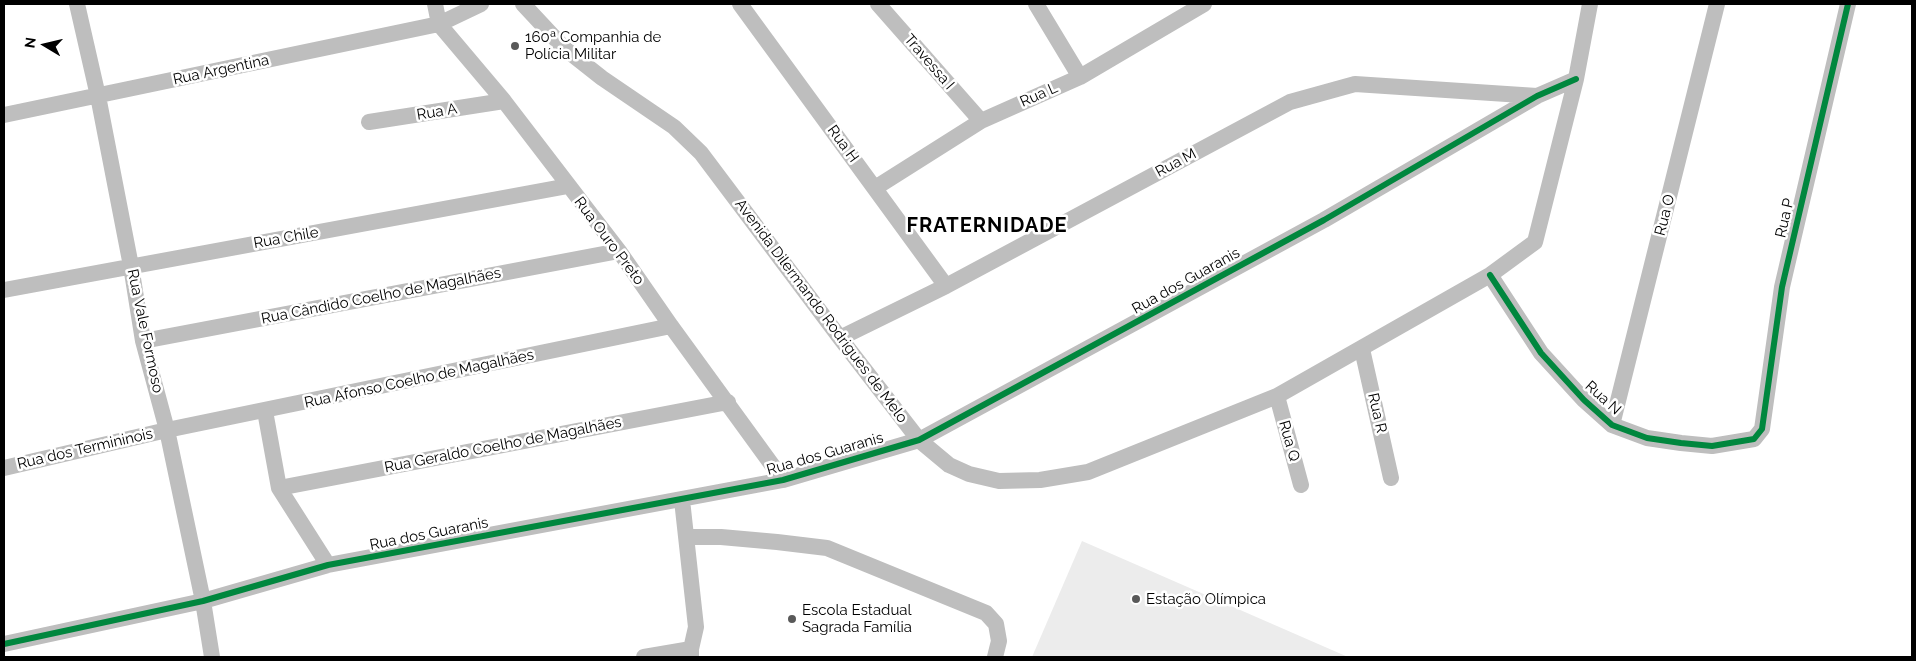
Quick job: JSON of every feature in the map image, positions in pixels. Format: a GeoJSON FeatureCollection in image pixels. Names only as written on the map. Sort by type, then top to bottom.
{"type":"FeatureCollection","features":[{"type":"Feature","properties":{"kind":"street","name":"Rua Vale Formoso"},"geometry":{"type":"LineString","coordinates":[[77,4],[98,96],[131,266],[143,341],[167,430],[203,601],[212,657]]}},
{"type":"Feature","properties":{"kind":"street"},"geometry":{"type":"LineString","coordinates":[[435,4],[438,24]]}},
{"type":"Feature","properties":{"kind":"street","name":"Rua Argentina"},"geometry":{"type":"LineString","coordinates":[[4,115],[438,24],[481,4]]}},
{"type":"Feature","properties":{"kind":"street","name":"Avenida Dilermando Rodrigues de Melo"},"geometry":{"type":"LineString","coordinates":[[523,4],[564,48],[602,78],[674,127],[701,152],[919,440],[949,465],[969,474],[999,481],[1040,480],[1088,472],[1277,396],[1490,275],[1535,242],[1576,79],[1590,4]]}},
{"type":"Feature","properties":{"kind":"street","name":"Rua H"},"geometry":{"type":"LineString","coordinates":[[740,4],[946,286]]}},
{"type":"Feature","properties":{"kind":"street","name":"Travessa I"},"geometry":{"type":"LineString","coordinates":[[878,4],[981,121]]}},
{"type":"Feature","properties":{"kind":"street"},"geometry":{"type":"LineString","coordinates":[[1036,4],[1080,77]]}},
{"type":"Feature","properties":{"kind":"street","name":"Rua L"},"geometry":{"type":"LineString","coordinates":[[875,188],[981,121],[1080,77],[1204,4]]}},
{"type":"Feature","properties":{"kind":"street","name":"Rua O"},"geometry":{"type":"LineString","coordinates":[[1612,426],[1717,4]]}},
{"type":"Feature","properties":{"kind":"street","name":"Rua P"},"geometry":{"type":"LineString","coordinates":[[1754,439],[1762,429],[1782,287],[1848,4]]}},
{"type":"Feature","properties":{"kind":"street","name":"Rua Ouro Preto"},"geometry":{"type":"LineString","coordinates":[[438,24],[504,101],[619,251],[783,480]]}},
{"type":"Feature","properties":{"kind":"street","name":"Rua dos Guaranis"},"geometry":{"type":"LineString","coordinates":[[4,644],[203,601],[328,565],[783,480],[919,440],[1324,220],[1537,96],[1576,79]]}},
{"type":"Feature","properties":{"kind":"street","name":"Rua M"},"geometry":{"type":"LineString","coordinates":[[840,338],[946,286],[1290,102],[1355,84],[1537,96]]}},
{"type":"Feature","properties":{"kind":"street","name":"Rua A"},"geometry":{"type":"LineString","coordinates":[[369,122],[504,101]]}},
{"type":"Feature","properties":{"kind":"street","name":"Rua Chile"},"geometry":{"type":"LineString","coordinates":[[4,290],[568,186]]}},
{"type":"Feature","properties":{"kind":"street","name":"Rua Cândido Coelho de Magalhães"},"geometry":{"type":"LineString","coordinates":[[143,341],[619,251]]}},
{"type":"Feature","properties":{"kind":"street","name":"Rua N"},"geometry":{"type":"LineString","coordinates":[[1490,275],[1542,353],[1584,400],[1612,426],[1647,438],[1689,444],[1712,446],[1754,439]]}},
{"type":"Feature","properties":{"kind":"street","name":"Rua Afonso Coelho de Magalhães"},"geometry":{"type":"LineString","coordinates":[[167,430],[671,326]]}},
{"type":"Feature","properties":{"kind":"street","name":"Rua R"},"geometry":{"type":"LineString","coordinates":[[1362,349],[1391,478]]}},
{"type":"Feature","properties":{"kind":"street","name":"Rua Q"},"geometry":{"type":"LineString","coordinates":[[1277,396],[1302,485]]}},
{"type":"Feature","properties":{"kind":"street","name":"Rua Geraldo Coelho de Magalhães"},"geometry":{"type":"LineString","coordinates":[[279,488],[728,402]]}},
{"type":"Feature","properties":{"kind":"street"},"geometry":{"type":"LineString","coordinates":[[266,411],[279,488],[328,565]]}},
{"type":"Feature","properties":{"kind":"street","name":"Rua dos Termininois"},"geometry":{"type":"LineString","coordinates":[[4,468],[167,430]]}},
{"type":"Feature","properties":{"kind":"street"},"geometry":{"type":"LineString","coordinates":[[644,657],[691,653],[696,627],[682,500]]}},
{"type":"Feature","properties":{"kind":"street"},"geometry":{"type":"LineString","coordinates":[[686,537],[768,541],[827,548],[986,613],[996,624],[999,641],[995,657]]}},
{"type":"Feature","properties":{"kind":"shaded area","name":"Estação Olímpica"},"geometry":{"type":"Polygon","coordinates":[[[1082,541],[1348,657],[1032,657],[1082,541]]]}},
{"type":"Feature","properties":{"kind":"cycle path"},"geometry":{"type":"LineString","coordinates":[[1490,275],[1541,353],[1584,400],[1612,425],[1647,438],[1681,443],[1712,446],[1754,439],[1762,429],[1782,287],[1848,4]]}},
{"type":"Feature","properties":{"kind":"cycle path"},"geometry":{"type":"LineString","coordinates":[[4,644],[203,601],[328,565],[783,480],[919,440],[1324,220],[1537,96],[1576,79]]}},
{"type":"Feature","properties":{"kind":"place","name":"160ª Companhia de Polícia Militar"},"geometry":{"type":"Point","coordinates":[515,46]}},
{"type":"Feature","properties":{"kind":"place","name":"Estação Olímpica"},"geometry":{"type":"Point","coordinates":[1136,599]}},
{"type":"Feature","properties":{"kind":"place","name":"Escola Estadual Sagrada Família"},"geometry":{"type":"Point","coordinates":[792,619]}},
{"type":"Feature","properties":{"kind":"district","name":"FRATERNIDADE"},"geometry":{"type":"Point","coordinates":[987,226]}}]}
